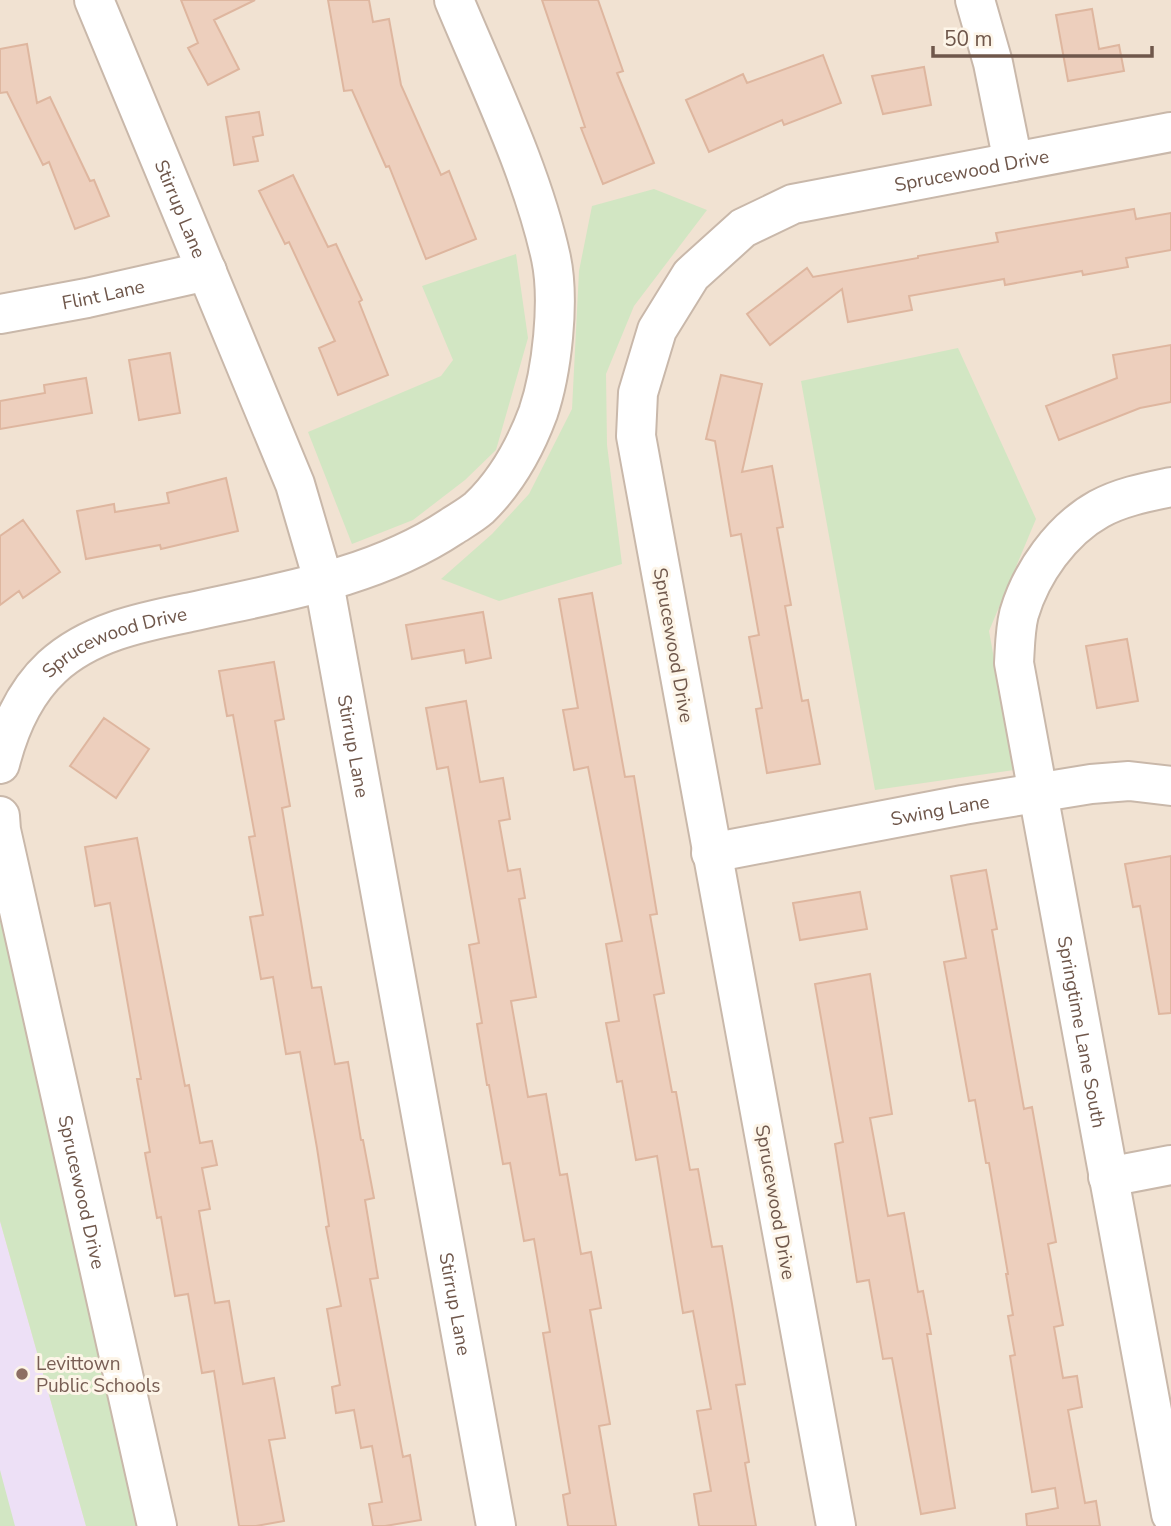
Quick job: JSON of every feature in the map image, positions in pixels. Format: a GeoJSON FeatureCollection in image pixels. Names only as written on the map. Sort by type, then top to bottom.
{"type":"FeatureCollection","features":[{"type":"Feature","properties":{"kind":"street","name":"Stirrup Lane"},"geometry":{"type":"LineString","coordinates":[[94,0],[295,484],[324,583],[496,1526]]}},
{"type":"Feature","properties":{"kind":"street","name":"Sprucewood Drive"},"geometry":{"type":"LineString","coordinates":[[0,764],[8,733],[27,696],[53,666],[96,638],[132,625],[324,583],[421,547],[478,509],[505,478],[527,442],[545,391],[554,320],[551,260],[532,190],[454,0]]}},
{"type":"Feature","properties":{"kind":"street"},"geometry":{"type":"LineString","coordinates":[[975,0],[993,63],[1013,162]]}},
{"type":"Feature","properties":{"kind":"street","name":"Sprucewood Drive"},"geometry":{"type":"LineString","coordinates":[[836,1526],[636,436],[638,393],[657,330],[691,275],[743,228],[793,204],[1171,132]]}},
{"type":"Feature","properties":{"kind":"street","name":"Flint Lane"},"geometry":{"type":"LineString","coordinates":[[0,314],[207,271]]}},
{"type":"Feature","properties":{"kind":"street","name":"Springtime Lane South"},"geometry":{"type":"LineString","coordinates":[[1170,1504],[1014,663],[1019,614],[1037,573],[1056,545],[1099,509],[1139,493],[1171,487]]}},
{"type":"Feature","properties":{"kind":"street","name":"Swing Lane"},"geometry":{"type":"LineString","coordinates":[[712,853],[963,805],[1091,784],[1129,780],[1171,786]]}},
{"type":"Feature","properties":{"kind":"street","name":"Sprucewood Drive"},"geometry":{"type":"LineString","coordinates":[[0,816],[157,1526]]}},
{"type":"Feature","properties":{"kind":"street"},"geometry":{"type":"LineString","coordinates":[[1108,1177],[1171,1165]]}},
{"type":"Feature","properties":{"kind":"shaded area"},"geometry":{"type":"Polygon","coordinates":[[[0,0],[1171,0],[1171,1526],[82,1526],[0,1227],[0,0]]]}},
{"type":"Feature","properties":{"kind":"shaded area","name":"Levittown Public Schools"},"geometry":{"type":"Polygon","coordinates":[[[0,1221],[86,1526],[0,1526],[0,1221]]]}},
{"type":"Feature","properties":{"kind":"green space"},"geometry":{"type":"Polygon","coordinates":[[[654,189],[707,210],[634,306],[606,374],[607,445],[622,564],[499,601],[441,579],[492,534],[529,494],[572,409],[579,271],[592,206],[654,189]]]}},
{"type":"Feature","properties":{"kind":"green space"},"geometry":{"type":"Polygon","coordinates":[[[516,254],[528,338],[496,450],[465,480],[413,520],[352,544],[308,432],[441,376],[453,360],[422,286],[516,254]]]}},
{"type":"Feature","properties":{"kind":"green space"},"geometry":{"type":"Polygon","coordinates":[[[958,348],[1036,519],[989,631],[1014,770],[875,790],[801,381],[958,348]]]}},
{"type":"Feature","properties":{"kind":"green space"},"geometry":{"type":"Polygon","coordinates":[[[0,842],[153,1526],[86,1526],[0,1221],[0,842]]]}},
{"type":"Feature","properties":{"kind":"green space"},"geometry":{"type":"Polygon","coordinates":[[[0,1470],[15,1526],[0,1526],[0,1470]]]}},
{"type":"Feature","properties":{"kind":"building"},"geometry":{"type":"Polygon","coordinates":[[[181,0],[255,0],[214,20],[239,69],[208,85],[188,48],[198,43],[181,0]]]}},
{"type":"Feature","properties":{"kind":"building"},"geometry":{"type":"Polygon","coordinates":[[[328,0],[369,0],[373,22],[389,19],[401,85],[441,175],[449,171],[476,239],[426,259],[389,166],[386,167],[352,90],[344,91],[328,0]]]}},
{"type":"Feature","properties":{"kind":"building"},"geometry":{"type":"Polygon","coordinates":[[[542,0],[598,0],[623,71],[617,73],[654,163],[603,184],[581,128],[585,127],[542,0]]]}},
{"type":"Feature","properties":{"kind":"building"},"geometry":{"type":"Polygon","coordinates":[[[1092,9],[1099,49],[1119,45],[1124,71],[1068,81],[1056,15],[1092,9]]]}},
{"type":"Feature","properties":{"kind":"building"},"geometry":{"type":"Polygon","coordinates":[[[27,44],[37,103],[50,97],[90,181],[94,180],[109,216],[75,229],[49,162],[43,165],[7,92],[0,93],[0,49],[27,44]]]}},
{"type":"Feature","properties":{"kind":"building"},"geometry":{"type":"Polygon","coordinates":[[[823,55],[841,103],[784,125],[782,120],[709,152],[686,100],[743,74],[747,83],[823,55]]]}},
{"type":"Feature","properties":{"kind":"building"},"geometry":{"type":"Polygon","coordinates":[[[924,67],[931,105],[883,114],[872,76],[924,67]]]}},
{"type":"Feature","properties":{"kind":"building"},"geometry":{"type":"Polygon","coordinates":[[[259,112],[263,135],[253,137],[258,161],[234,165],[226,117],[259,112]]]}},
{"type":"Feature","properties":{"kind":"building"},"geometry":{"type":"Polygon","coordinates":[[[293,175],[328,247],[336,244],[362,300],[359,302],[388,375],[338,395],[319,348],[335,341],[289,242],[285,244],[259,191],[293,175]]]}},
{"type":"Feature","properties":{"kind":"building"},"geometry":{"type":"Polygon","coordinates":[[[1134,209],[1136,219],[1171,213],[1171,250],[1126,258],[1128,267],[1083,275],[1082,271],[1005,285],[1004,279],[909,296],[912,310],[848,322],[842,289],[770,345],[747,314],[807,268],[813,277],[998,242],[996,233],[1134,209]]]}},
{"type":"Feature","properties":{"kind":"building"},"geometry":{"type":"Polygon","coordinates":[[[1171,345],[1171,402],[1140,408],[1059,440],[1046,406],[1117,378],[1113,355],[1171,345]]]}},
{"type":"Feature","properties":{"kind":"building"},"geometry":{"type":"Polygon","coordinates":[[[170,353],[180,413],[139,420],[129,360],[170,353]]]}},
{"type":"Feature","properties":{"kind":"building"},"geometry":{"type":"Polygon","coordinates":[[[721,375],[762,384],[742,472],[772,466],[783,527],[777,528],[791,605],[785,606],[802,701],[808,700],[820,764],[767,773],[756,709],[762,708],[749,637],[759,635],[741,534],[731,536],[715,441],[706,439],[721,375]]]}},
{"type":"Feature","properties":{"kind":"building"},"geometry":{"type":"Polygon","coordinates":[[[86,378],[92,413],[0,429],[0,401],[45,393],[44,385],[86,378]]]}},
{"type":"Feature","properties":{"kind":"building"},"geometry":{"type":"Polygon","coordinates":[[[226,478],[238,531],[161,549],[160,545],[86,559],[77,511],[114,504],[115,512],[169,503],[167,493],[226,478]]]}},
{"type":"Feature","properties":{"kind":"building"},"geometry":{"type":"Polygon","coordinates":[[[23,520],[60,572],[23,598],[19,591],[0,605],[0,536],[23,520]]]}},
{"type":"Feature","properties":{"kind":"building"},"geometry":{"type":"Polygon","coordinates":[[[592,593],[625,777],[634,776],[657,914],[650,915],[664,993],[654,995],[672,1092],[676,1092],[690,1170],[698,1169],[712,1247],[722,1246],[745,1384],[736,1385],[756,1526],[699,1526],[694,1494],[711,1491],[697,1411],[711,1409],[693,1311],[683,1313],[657,1156],[636,1160],[622,1081],[617,1082],[606,1023],[619,1021],[606,944],[622,941],[588,767],[574,770],[563,710],[578,708],[559,599],[592,593]]]}},
{"type":"Feature","properties":{"kind":"building"},"geometry":{"type":"Polygon","coordinates":[[[483,612],[491,658],[466,663],[464,650],[412,659],[406,625],[483,612]]]}},
{"type":"Feature","properties":{"kind":"building"},"geometry":{"type":"Polygon","coordinates":[[[1127,639],[1138,701],[1097,708],[1086,646],[1127,639]]]}},
{"type":"Feature","properties":{"kind":"building"},"geometry":{"type":"Polygon","coordinates":[[[274,662],[284,719],[275,721],[290,806],[282,808],[312,988],[321,987],[335,1064],[348,1062],[374,1198],[365,1200],[378,1278],[370,1279],[403,1457],[410,1455],[421,1520],[385,1526],[373,1526],[369,1504],[382,1502],[372,1446],[361,1448],[354,1410],[336,1413],[332,1387],[340,1385],[327,1309],[341,1306],[326,1227],[329,1226],[317,1148],[300,1052],[286,1054],[273,977],[261,979],[250,917],[263,915],[249,837],[255,836],[233,715],[227,716],[219,671],[274,662]]]}},
{"type":"Feature","properties":{"kind":"building"},"geometry":{"type":"Polygon","coordinates":[[[466,701],[480,782],[503,778],[510,819],[499,821],[508,871],[520,869],[525,898],[519,899],[536,997],[511,1001],[528,1097],[546,1094],[560,1175],[567,1174],[581,1254],[591,1252],[601,1308],[590,1310],[610,1424],[599,1426],[616,1526],[568,1526],[563,1495],[570,1493],[543,1333],[550,1332],[534,1239],[524,1241],[510,1163],[503,1164],[487,1085],[477,1024],[482,1023],[469,945],[479,943],[448,767],[437,769],[426,708],[466,701]]]}},
{"type":"Feature","properties":{"kind":"building"},"geometry":{"type":"Polygon","coordinates":[[[104,718],[149,749],[116,798],[70,766],[104,718]]]}},
{"type":"Feature","properties":{"kind":"building"},"geometry":{"type":"Polygon","coordinates":[[[137,838],[185,1086],[189,1085],[200,1143],[212,1141],[217,1165],[202,1168],[210,1209],[199,1211],[215,1303],[229,1301],[243,1384],[274,1378],[285,1438],[269,1440],[284,1521],[239,1526],[214,1371],[202,1373],[188,1294],[175,1296],[161,1217],[157,1218],[145,1153],[150,1152],[137,1079],[141,1079],[110,903],[95,906],[85,847],[137,838]]]}},
{"type":"Feature","properties":{"kind":"building"},"geometry":{"type":"Polygon","coordinates":[[[1171,856],[1171,1013],[1159,1014],[1140,906],[1133,907],[1125,864],[1171,856]]]}},
{"type":"Feature","properties":{"kind":"building"},"geometry":{"type":"Polygon","coordinates":[[[986,870],[997,929],[992,930],[1024,1109],[1032,1107],[1056,1242],[1048,1244],[1063,1325],[1054,1327],[1063,1378],[1077,1376],[1082,1407],[1068,1410],[1085,1503],[1096,1501],[1100,1526],[1027,1526],[1026,1514],[1058,1508],[1055,1488],[1032,1492],[1010,1356],[1015,1355],[1008,1316],[1013,1315],[1008,1274],[989,1163],[986,1163],[975,1100],[969,1101],[944,962],[966,958],[951,876],[986,870]]]}},
{"type":"Feature","properties":{"kind":"building"},"geometry":{"type":"Polygon","coordinates":[[[860,892],[867,929],[800,940],[793,903],[860,892]]]}},
{"type":"Feature","properties":{"kind":"building"},"geometry":{"type":"Polygon","coordinates":[[[870,974],[892,1114],[870,1118],[888,1216],[904,1213],[918,1292],[923,1291],[931,1334],[927,1334],[955,1508],[921,1514],[892,1358],[883,1359],[869,1280],[857,1282],[835,1144],[843,1142],[815,984],[870,974]]]}},
{"type":"Feature","properties":{"kind":"place","name":"Levittown Public Schools"},"geometry":{"type":"Point","coordinates":[22,1374]}}]}
